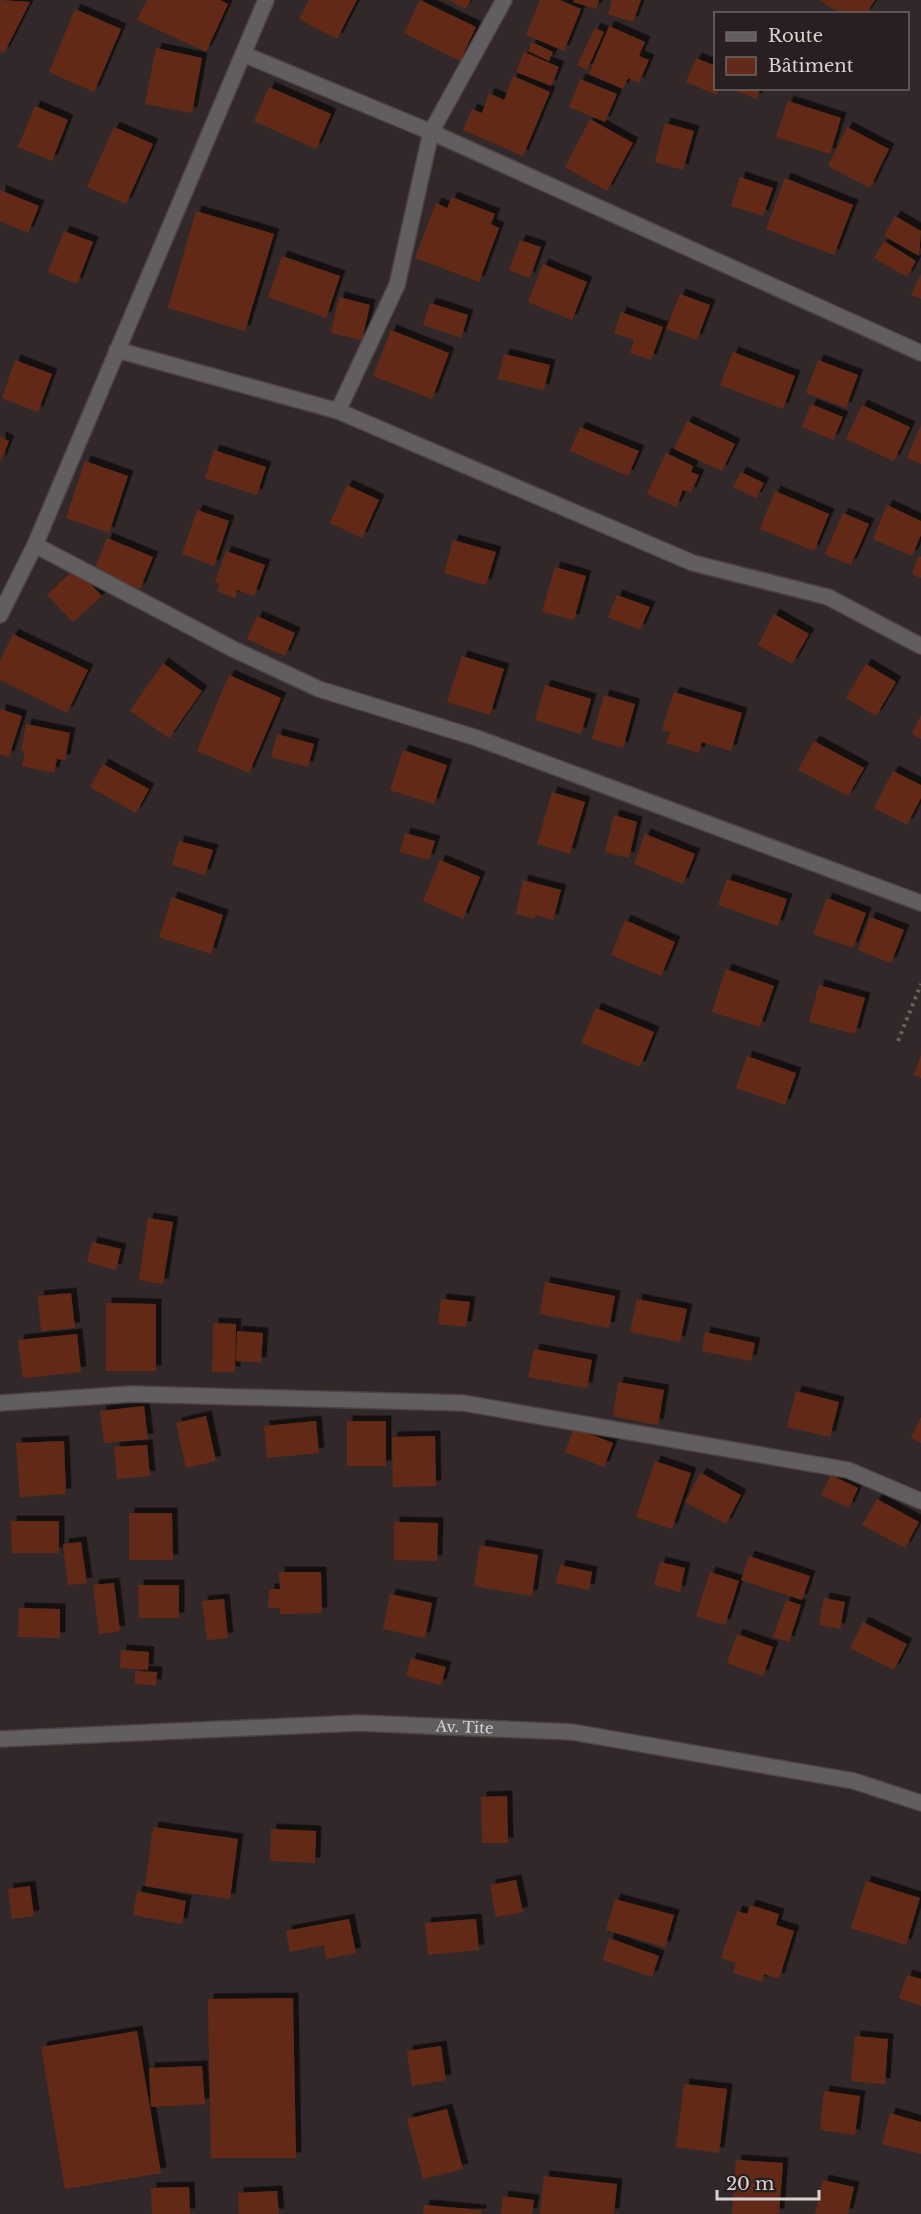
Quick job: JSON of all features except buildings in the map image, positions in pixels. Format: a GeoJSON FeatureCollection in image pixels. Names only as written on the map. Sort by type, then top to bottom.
{"type":"FeatureCollection","features":[{"type":"Feature","properties":{"kind":"street"},"geometry":{"type":"LineString","coordinates":[[0,615],[35,545],[266,0]]}},
{"type":"Feature","properties":{"kind":"street"},"geometry":{"type":"LineString","coordinates":[[338,411],[397,285],[431,132],[504,0]]}},
{"type":"Feature","properties":{"kind":"street"},"geometry":{"type":"LineString","coordinates":[[243,54],[431,132],[921,353]]}},
{"type":"Feature","properties":{"kind":"street"},"geometry":{"type":"LineString","coordinates":[[117,350],[338,411],[693,563],[828,597],[921,646]]}},
{"type":"Feature","properties":{"kind":"street"},"geometry":{"type":"LineString","coordinates":[[35,545],[233,650],[319,689],[477,738],[921,903]]}},
{"type":"Feature","properties":{"kind":"street"},"geometry":{"type":"LineString","coordinates":[[0,1403],[131,1394],[463,1403],[849,1470],[921,1501]]}},
{"type":"Feature","properties":{"kind":"street","name":"Av. Tite"},"geometry":{"type":"LineString","coordinates":[[0,1739],[359,1723],[572,1732],[854,1781],[921,1803]]}},
{"type":"Feature","properties":{"kind":"path"},"geometry":{"type":"LineString","coordinates":[[898,1041],[921,984]]}}]}
